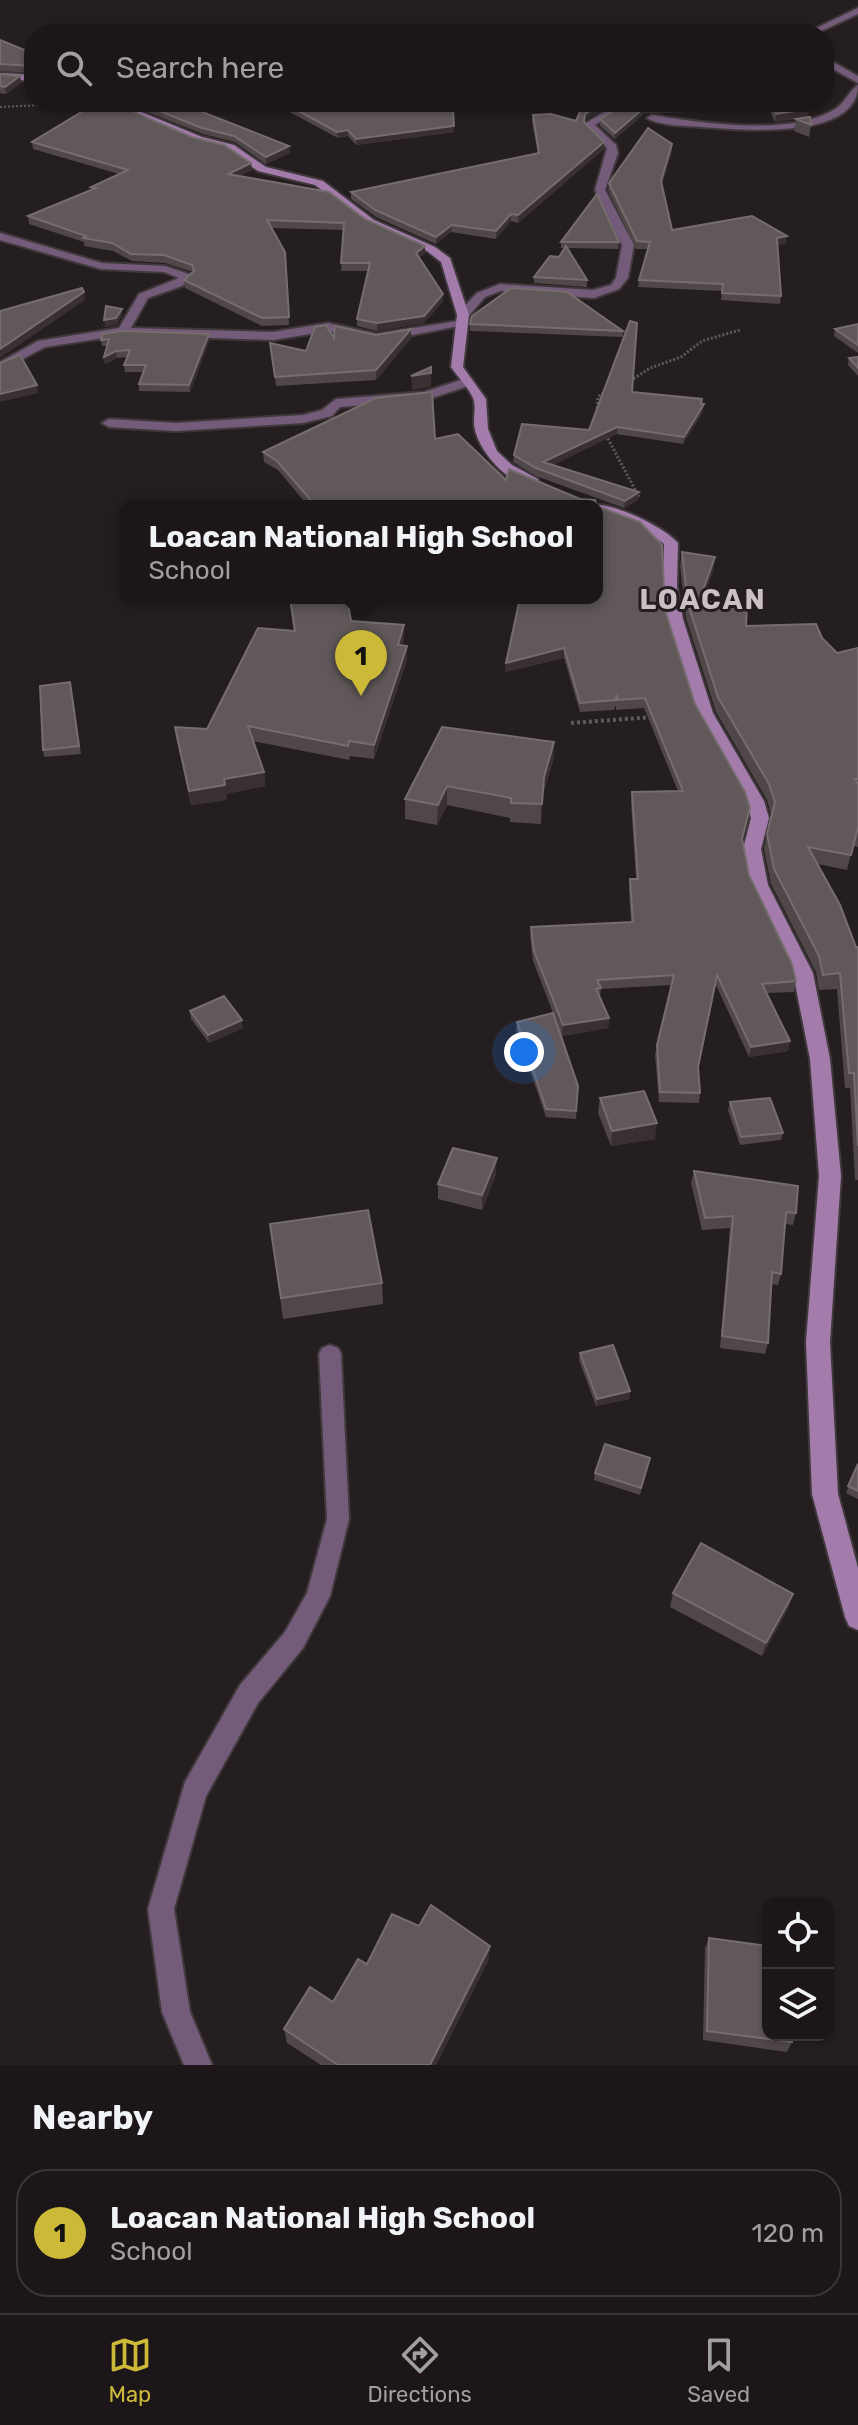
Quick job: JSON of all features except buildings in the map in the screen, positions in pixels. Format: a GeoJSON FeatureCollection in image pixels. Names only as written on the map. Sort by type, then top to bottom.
{"type":"FeatureCollection","features":[{"type":"Feature","properties":{"kind":"street"},"geometry":{"type":"LineString","coordinates":[[830,24],[858,11]]}},
{"type":"Feature","properties":{"kind":"street"},"geometry":{"type":"LineString","coordinates":[[834,66],[858,80]]}},
{"type":"Feature","properties":{"kind":"street"},"geometry":{"type":"LineString","coordinates":[[0,76],[24,77]]}},
{"type":"Feature","properties":{"kind":"street"},"geometry":{"type":"LineString","coordinates":[[0,367],[42,344],[123,331],[273,336],[328,327],[377,338],[463,319],[481,295],[500,287],[594,294],[615,287],[622,278],[628,245],[617,219],[600,197],[612,147],[589,127],[608,112],[674,122],[793,127],[839,112],[858,88]]}},
{"type":"Feature","properties":{"kind":"street"},"geometry":{"type":"LineString","coordinates":[[133,112],[198,139],[230,147],[262,169],[319,183],[370,222],[431,249],[446,260],[463,319],[457,367],[480,399],[481,429],[491,453],[517,474],[545,487]]}},
{"type":"Feature","properties":{"kind":"street"},"geometry":{"type":"LineString","coordinates":[[0,236],[101,266],[165,269],[188,277],[178,284],[143,296],[123,331]]}},
{"type":"Feature","properties":{"kind":"street"},"geometry":{"type":"LineString","coordinates":[[109,423],[176,427],[303,419],[322,415],[336,403],[426,396],[467,382]]}},
{"type":"Feature","properties":{"kind":"street"},"geometry":{"type":"LineString","coordinates":[[603,510],[651,528],[671,543],[670,587],[675,619],[705,713],[755,801],[760,818],[752,849],[759,885],[803,973],[820,1059],[830,1176],[818,1342],[825,1494],[858,1617]]}},
{"type":"Feature","properties":{"kind":"lane"},"geometry":{"type":"LineString","coordinates":[[198,2065],[176,2012],[161,1909],[194,1791],[249,1694],[294,1640],[318,1596],[338,1519],[330,1354]]}},
{"type":"Feature","properties":{"kind":"path"},"geometry":{"type":"LineString","coordinates":[[0,107],[24,106]]}},
{"type":"Feature","properties":{"kind":"path"},"geometry":{"type":"LineString","coordinates":[[622,384],[637,380],[650,368],[681,357],[702,341],[740,330]]}},
{"type":"Feature","properties":{"kind":"path"},"geometry":{"type":"LineString","coordinates":[[596,417],[598,397],[608,389]]}},
{"type":"Feature","properties":{"kind":"path"},"geometry":{"type":"LineString","coordinates":[[601,426],[641,502],[651,528]]}},
{"type":"Feature","properties":{"kind":"path"},"geometry":{"type":"LineString","coordinates":[[571,723],[705,713]]}},
{"type":"Feature","properties":{"kind":"place","name":"Loacan National High School"},"geometry":{"type":"Point","coordinates":[361,696]}},
{"type":"Feature","properties":{"kind":"district","name":"LOACAN"},"geometry":{"type":"Point","coordinates":[703,599]}}]}
